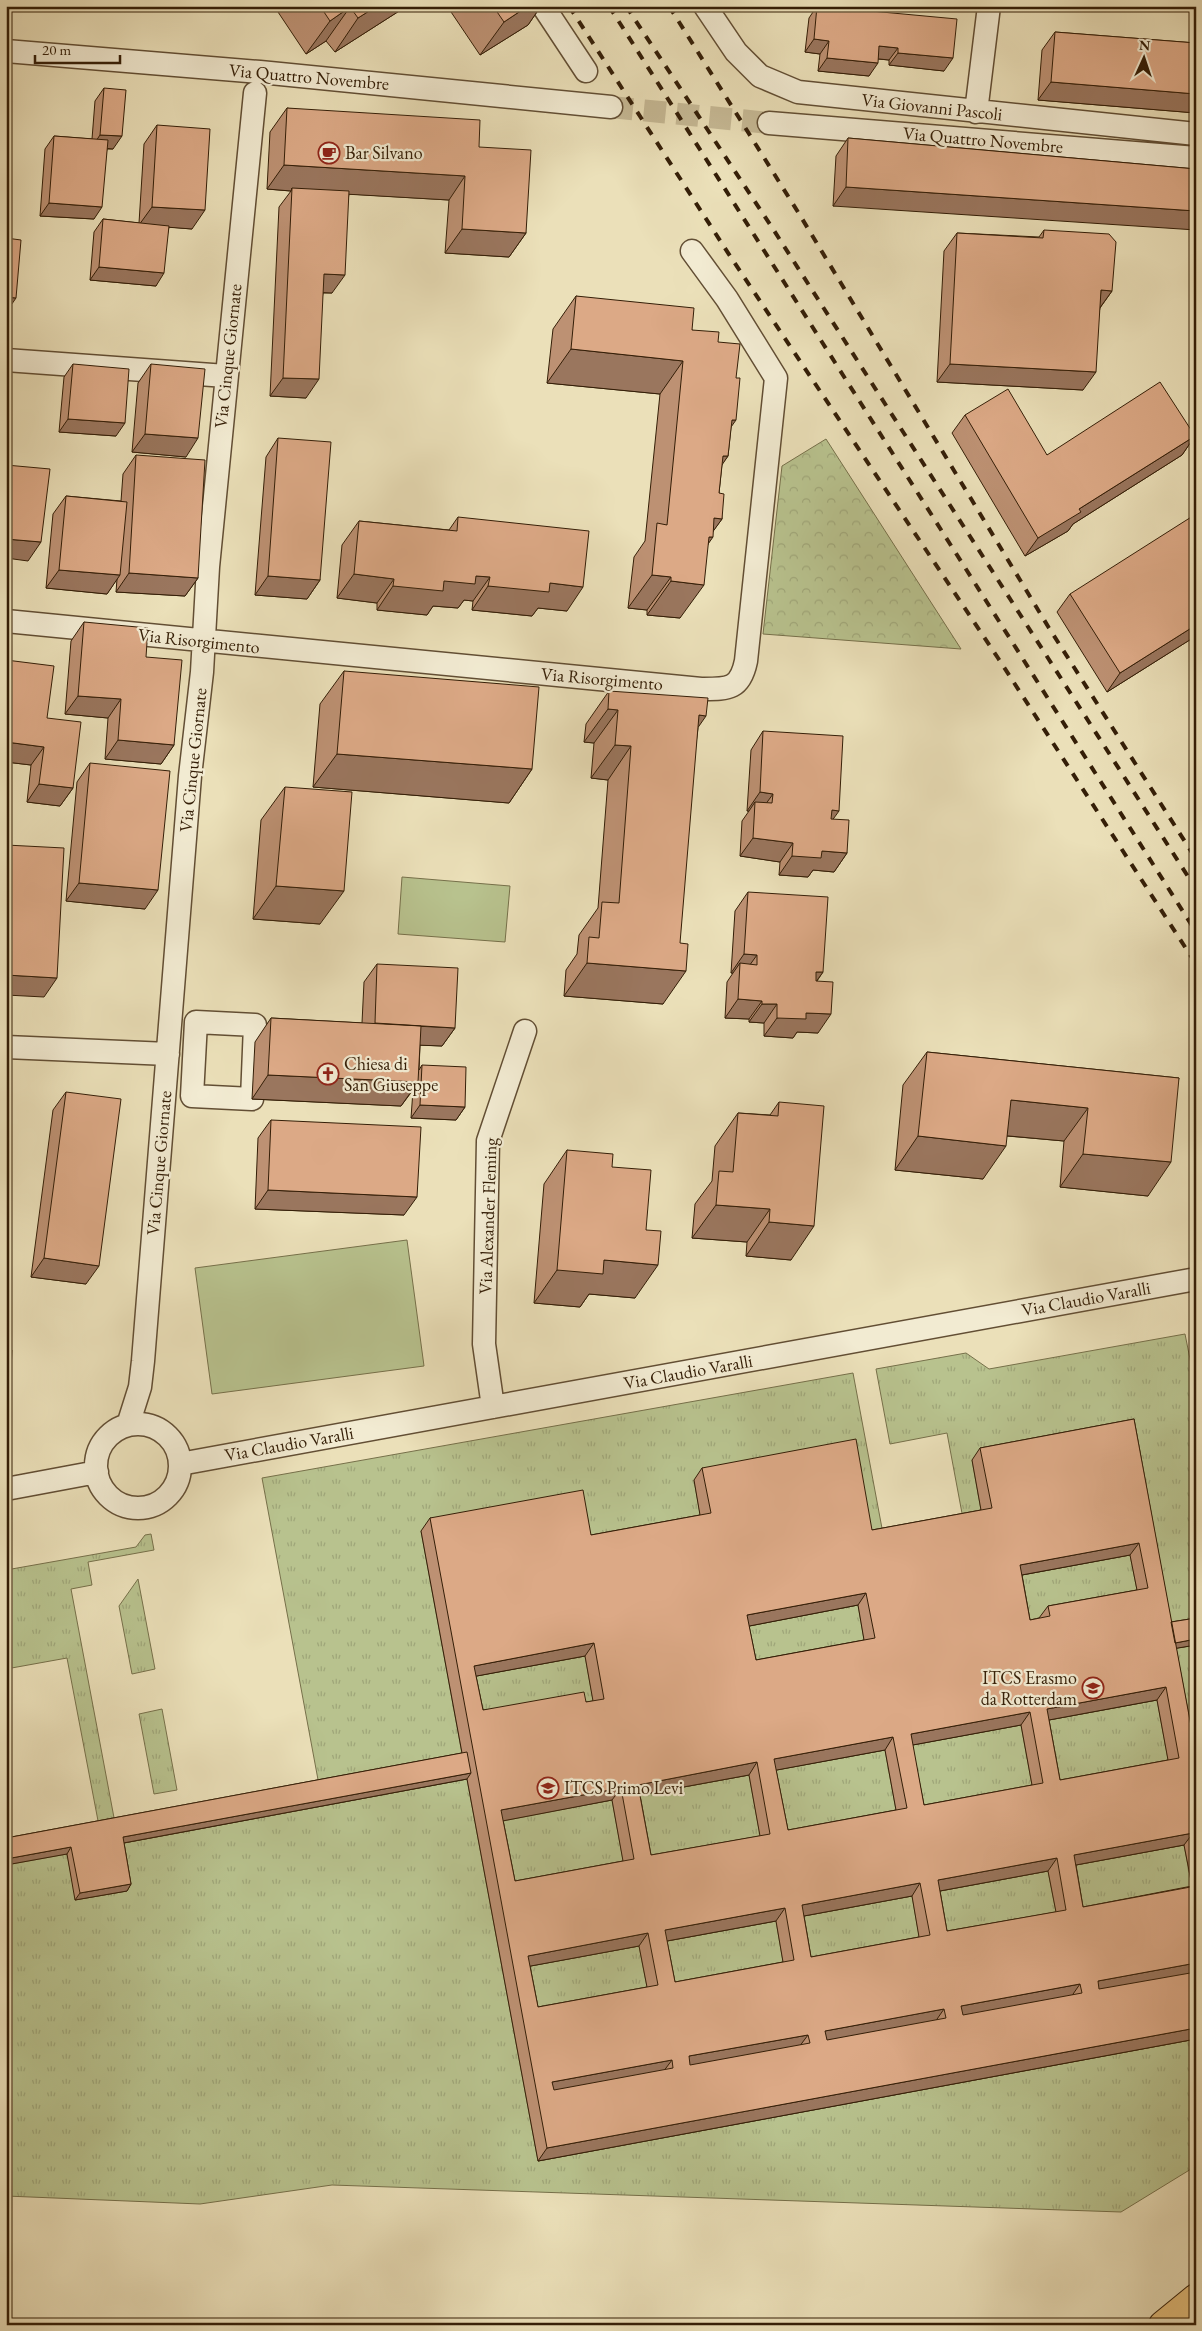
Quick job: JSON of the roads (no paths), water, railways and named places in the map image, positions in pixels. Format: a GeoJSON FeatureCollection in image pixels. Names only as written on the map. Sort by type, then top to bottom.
{"type":"FeatureCollection","features":[{"type":"Feature","properties":{"kind":"highway"},"geometry":{"type":"LineString","coordinates":[[1163,2325],[1196,2298]]}},
{"type":"Feature","properties":{"kind":"street"},"geometry":{"type":"LineString","coordinates":[[543,6],[586,71]]}},
{"type":"Feature","properties":{"kind":"street","name":"Via Giovanni Pascoli"},"geometry":{"type":"LineString","coordinates":[[705,6],[736,52],[760,76],[798,92],[1196,134]]}},
{"type":"Feature","properties":{"kind":"street"},"geometry":{"type":"LineString","coordinates":[[976,112],[989,6]]}},
{"type":"Feature","properties":{"kind":"street","name":"Via Quattro Novembre"},"geometry":{"type":"LineString","coordinates":[[6,51],[260,72],[611,106]]}},
{"type":"Feature","properties":{"kind":"street","name":"Via Cinque Giornate"},"geometry":{"type":"LineString","coordinates":[[128,1425],[140,1387],[143,1361],[189,785],[202,672],[208,567],[255,93]]}},
{"type":"Feature","properties":{"kind":"street","name":"Via Quattro Novembre"},"geometry":{"type":"LineString","coordinates":[[769,123],[1196,158]]}},
{"type":"Feature","properties":{"kind":"street","name":"Via Risorgimento"},"geometry":{"type":"LineString","coordinates":[[6,621],[701,688],[722,689],[734,686],[743,674],[746,661],[776,378],[727,299],[692,251]]}},
{"type":"Feature","properties":{"kind":"street"},"geometry":{"type":"LineString","coordinates":[[6,360],[226,376]]}},
{"type":"Feature","properties":{"kind":"street","name":"Via Alexander Fleming"},"geometry":{"type":"LineString","coordinates":[[492,1407],[484,1344],[488,1141],[525,1031]]}},
{"type":"Feature","properties":{"kind":"street"},"geometry":{"type":"LineString","coordinates":[[6,1047],[168,1054]]}},
{"type":"Feature","properties":{"kind":"street","name":"Via Claudio Varalli"},"geometry":{"type":"LineString","coordinates":[[180,1464],[1196,1279]]}},
{"type":"Feature","properties":{"kind":"street"},"geometry":{"type":"LineString","coordinates":[[128,1425],[157,1428],[169,1437],[177,1449],[180,1464],[178,1478],[166,1496],[154,1504],[138,1508],[117,1502],[107,1495],[100,1484],[96,1472],[96,1462],[103,1442],[118,1428],[128,1425]]}},
{"type":"Feature","properties":{"kind":"street"},"geometry":{"type":"LineString","coordinates":[[6,1489],[96,1472]]}},
{"type":"Feature","properties":{"kind":"tunnel"},"geometry":{"type":"LineString","coordinates":[[611,107],[769,123]]}},
{"type":"Feature","properties":{"kind":"railway"},"geometry":{"type":"LineString","coordinates":[[569,6],[730,256],[998,658],[1196,964]]}},
{"type":"Feature","properties":{"kind":"railway"},"geometry":{"type":"LineString","coordinates":[[609,6],[1196,932]]}},
{"type":"Feature","properties":{"kind":"railway"},"geometry":{"type":"LineString","coordinates":[[626,6],[773,229],[1196,889]]}},
{"type":"Feature","properties":{"kind":"railway"},"geometry":{"type":"LineString","coordinates":[[669,6],[798,212],[1049,628],[1196,859]]}},
{"type":"Feature","properties":{"kind":"place","name":"Bar Silvano"},"geometry":{"type":"Point","coordinates":[329,153]}},
{"type":"Feature","properties":{"kind":"place","name":"Chiesa di San Giuseppe"},"geometry":{"type":"Point","coordinates":[328,1074]}},
{"type":"Feature","properties":{"kind":"place","name":"ITCS Erasmo da Rotterdam"},"geometry":{"type":"Point","coordinates":[1093,1688]}},
{"type":"Feature","properties":{"kind":"place","name":"ITCS Primo Levi"},"geometry":{"type":"Point","coordinates":[548,1788]}}]}
